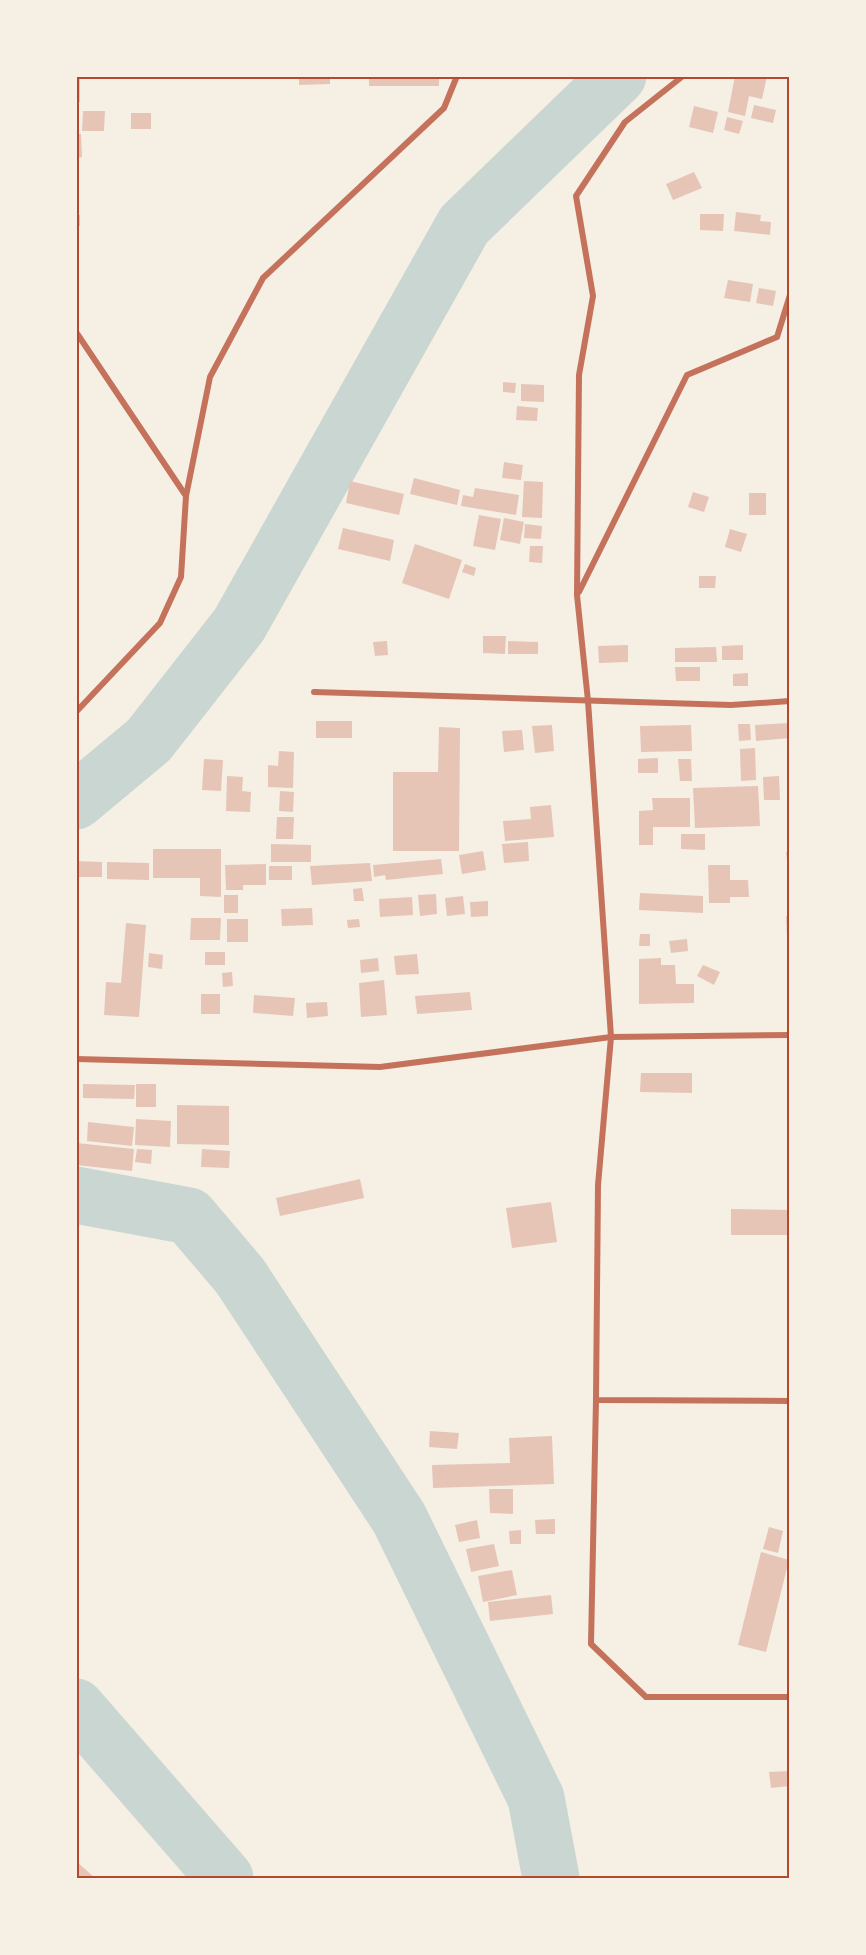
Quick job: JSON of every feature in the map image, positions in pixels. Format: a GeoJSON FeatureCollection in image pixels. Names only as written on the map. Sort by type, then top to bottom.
{"type":"FeatureCollection","features":[{"type":"Feature","properties":{"kind":"street"},"geometry":{"type":"LineString","coordinates":[[76,712],[160,623],[181,577],[186,496],[210,377],[263,278],[444,108],[457,76]]}},
{"type":"Feature","properties":{"kind":"street"},"geometry":{"type":"LineString","coordinates":[[683,76],[625,122],[576,196],[593,296],[579,375],[577,595],[588,701],[611,1037],[598,1185],[591,1644],[646,1697],[789,1697]]}},
{"type":"Feature","properties":{"kind":"street"},"geometry":{"type":"LineString","coordinates":[[577,595],[687,375],[777,337],[789,295]]}},
{"type":"Feature","properties":{"kind":"street"},"geometry":{"type":"LineString","coordinates":[[76,332],[186,496]]}},
{"type":"Feature","properties":{"kind":"street"},"geometry":{"type":"LineString","coordinates":[[314,692],[731,705],[789,701]]}},
{"type":"Feature","properties":{"kind":"street"},"geometry":{"type":"LineString","coordinates":[[76,1059],[380,1067],[611,1037],[789,1035]]}},
{"type":"Feature","properties":{"kind":"street"},"geometry":{"type":"LineString","coordinates":[[596,1400],[789,1401]]}},
{"type":"Feature","properties":{"kind":"building"},"geometry":{"type":"Polygon","coordinates":[[[76,76],[80,76],[80,102],[76,102],[76,76]]]}},
{"type":"Feature","properties":{"kind":"building"},"geometry":{"type":"Polygon","coordinates":[[[299,76],[330,76],[330,84],[299,85],[299,76]]]}},
{"type":"Feature","properties":{"kind":"building"},"geometry":{"type":"Polygon","coordinates":[[[369,76],[439,76],[439,86],[369,86],[369,76]]]}},
{"type":"Feature","properties":{"kind":"building"},"geometry":{"type":"Polygon","coordinates":[[[735,76],[767,76],[762,99],[749,96],[745,116],[728,112],[735,76]]]}},
{"type":"Feature","properties":{"kind":"building"},"geometry":{"type":"Polygon","coordinates":[[[754,105],[776,110],[773,123],[751,118],[754,105]]]}},
{"type":"Feature","properties":{"kind":"building"},"geometry":{"type":"Polygon","coordinates":[[[694,106],[718,112],[713,133],[689,127],[694,106]]]}},
{"type":"Feature","properties":{"kind":"building"},"geometry":{"type":"Polygon","coordinates":[[[83,111],[105,111],[104,131],[82,131],[83,111]]]}},
{"type":"Feature","properties":{"kind":"building"},"geometry":{"type":"Polygon","coordinates":[[[131,113],[151,113],[151,129],[131,129],[131,113]]]}},
{"type":"Feature","properties":{"kind":"building"},"geometry":{"type":"Polygon","coordinates":[[[727,117],[743,121],[739,134],[724,130],[727,117]]]}},
{"type":"Feature","properties":{"kind":"building"},"geometry":{"type":"Polygon","coordinates":[[[76,134],[81,134],[82,157],[76,158],[76,134]]]}},
{"type":"Feature","properties":{"kind":"building"},"geometry":{"type":"Polygon","coordinates":[[[694,172],[702,188],[673,200],[666,184],[694,172]]]}},
{"type":"Feature","properties":{"kind":"building"},"geometry":{"type":"Polygon","coordinates":[[[736,212],[761,215],[760,221],[771,222],[770,235],[734,231],[736,212]]]}},
{"type":"Feature","properties":{"kind":"building"},"geometry":{"type":"Polygon","coordinates":[[[700,214],[724,214],[723,231],[700,230],[700,214]]]}},
{"type":"Feature","properties":{"kind":"building"},"geometry":{"type":"Polygon","coordinates":[[[76,215],[80,215],[80,226],[76,226],[76,215]]]}},
{"type":"Feature","properties":{"kind":"building"},"geometry":{"type":"Polygon","coordinates":[[[728,280],[753,284],[750,302],[724,298],[728,280]]]}},
{"type":"Feature","properties":{"kind":"building"},"geometry":{"type":"Polygon","coordinates":[[[759,288],[776,291],[773,306],[756,303],[759,288]]]}},
{"type":"Feature","properties":{"kind":"building"},"geometry":{"type":"Polygon","coordinates":[[[503,382],[516,383],[515,393],[503,392],[503,382]]]}},
{"type":"Feature","properties":{"kind":"building"},"geometry":{"type":"Polygon","coordinates":[[[521,384],[544,385],[544,402],[521,401],[521,384]]]}},
{"type":"Feature","properties":{"kind":"building"},"geometry":{"type":"Polygon","coordinates":[[[517,406],[538,408],[537,421],[516,420],[517,406]]]}},
{"type":"Feature","properties":{"kind":"building"},"geometry":{"type":"Polygon","coordinates":[[[504,462],[523,465],[521,480],[502,478],[504,462]]]}},
{"type":"Feature","properties":{"kind":"building"},"geometry":{"type":"Polygon","coordinates":[[[414,478],[460,490],[457,505],[410,494],[414,478]]]}},
{"type":"Feature","properties":{"kind":"building"},"geometry":{"type":"Polygon","coordinates":[[[350,481],[404,494],[399,515],[346,503],[350,481]]]}},
{"type":"Feature","properties":{"kind":"building"},"geometry":{"type":"Polygon","coordinates":[[[524,481],[543,482],[542,518],[522,517],[524,481]]]}},
{"type":"Feature","properties":{"kind":"building"},"geometry":{"type":"Polygon","coordinates":[[[475,488],[519,495],[516,515],[461,506],[463,495],[473,497],[475,488]]]}},
{"type":"Feature","properties":{"kind":"building"},"geometry":{"type":"Polygon","coordinates":[[[693,492],[709,497],[704,512],[688,507],[693,492]]]}},
{"type":"Feature","properties":{"kind":"building"},"geometry":{"type":"Polygon","coordinates":[[[749,493],[766,493],[766,515],[749,515],[749,493]]]}},
{"type":"Feature","properties":{"kind":"building"},"geometry":{"type":"Polygon","coordinates":[[[479,515],[501,519],[495,550],[473,546],[479,515]]]}},
{"type":"Feature","properties":{"kind":"building"},"geometry":{"type":"Polygon","coordinates":[[[504,518],[524,522],[520,544],[500,540],[504,518]]]}},
{"type":"Feature","properties":{"kind":"building"},"geometry":{"type":"Polygon","coordinates":[[[525,524],[542,526],[541,539],[524,538],[525,524]]]}},
{"type":"Feature","properties":{"kind":"building"},"geometry":{"type":"Polygon","coordinates":[[[343,528],[394,540],[390,561],[338,549],[343,528]]]}},
{"type":"Feature","properties":{"kind":"building"},"geometry":{"type":"Polygon","coordinates":[[[730,529],[747,534],[741,552],[725,547],[730,529]]]}},
{"type":"Feature","properties":{"kind":"building"},"geometry":{"type":"Polygon","coordinates":[[[415,544],[462,560],[449,599],[402,583],[415,544]]]}},
{"type":"Feature","properties":{"kind":"building"},"geometry":{"type":"Polygon","coordinates":[[[530,546],[543,546],[542,563],[529,562],[530,546]]]}},
{"type":"Feature","properties":{"kind":"building"},"geometry":{"type":"Polygon","coordinates":[[[465,564],[476,568],[474,576],[462,572],[465,564]]]}},
{"type":"Feature","properties":{"kind":"building"},"geometry":{"type":"Polygon","coordinates":[[[699,576],[716,576],[715,588],[699,588],[699,576]]]}},
{"type":"Feature","properties":{"kind":"building"},"geometry":{"type":"Polygon","coordinates":[[[483,636],[506,636],[505,654],[483,653],[483,636]]]}},
{"type":"Feature","properties":{"kind":"building"},"geometry":{"type":"Polygon","coordinates":[[[387,641],[388,655],[375,656],[373,642],[387,641]]]}},
{"type":"Feature","properties":{"kind":"building"},"geometry":{"type":"Polygon","coordinates":[[[508,641],[538,642],[538,654],[508,654],[508,641]]]}},
{"type":"Feature","properties":{"kind":"building"},"geometry":{"type":"Polygon","coordinates":[[[628,645],[628,662],[599,663],[598,646],[628,645]]]}},
{"type":"Feature","properties":{"kind":"building"},"geometry":{"type":"Polygon","coordinates":[[[743,645],[743,660],[722,660],[722,646],[743,645]]]}},
{"type":"Feature","properties":{"kind":"building"},"geometry":{"type":"Polygon","coordinates":[[[716,647],[717,662],[675,662],[675,648],[716,647]]]}},
{"type":"Feature","properties":{"kind":"building"},"geometry":{"type":"Polygon","coordinates":[[[675,667],[700,667],[700,681],[676,681],[675,667]]]}},
{"type":"Feature","properties":{"kind":"building"},"geometry":{"type":"Polygon","coordinates":[[[748,673],[748,686],[733,686],[733,674],[748,673]]]}},
{"type":"Feature","properties":{"kind":"building"},"geometry":{"type":"Polygon","coordinates":[[[316,721],[352,721],[352,738],[316,738],[316,721]]]}},
{"type":"Feature","properties":{"kind":"building"},"geometry":{"type":"Polygon","coordinates":[[[790,723],[790,738],[756,741],[755,725],[790,723]]]}},
{"type":"Feature","properties":{"kind":"building"},"geometry":{"type":"Polygon","coordinates":[[[738,724],[750,724],[751,740],[739,741],[738,724]]]}},
{"type":"Feature","properties":{"kind":"building"},"geometry":{"type":"Polygon","coordinates":[[[552,725],[554,751],[535,753],[532,726],[552,725]]]}},
{"type":"Feature","properties":{"kind":"building"},"geometry":{"type":"Polygon","coordinates":[[[691,725],[692,751],[641,752],[640,726],[691,725]]]}},
{"type":"Feature","properties":{"kind":"building"},"geometry":{"type":"Polygon","coordinates":[[[439,727],[460,728],[459,851],[393,851],[393,772],[438,772],[439,727]]]}},
{"type":"Feature","properties":{"kind":"building"},"geometry":{"type":"Polygon","coordinates":[[[522,730],[524,750],[504,752],[502,731],[522,730]]]}},
{"type":"Feature","properties":{"kind":"building"},"geometry":{"type":"Polygon","coordinates":[[[755,748],[756,780],[741,781],[740,749],[755,748]]]}},
{"type":"Feature","properties":{"kind":"building"},"geometry":{"type":"Polygon","coordinates":[[[279,751],[294,752],[293,788],[268,787],[268,765],[278,766],[279,751]]]}},
{"type":"Feature","properties":{"kind":"building"},"geometry":{"type":"Polygon","coordinates":[[[658,758],[658,773],[638,773],[638,759],[658,758]]]}},
{"type":"Feature","properties":{"kind":"building"},"geometry":{"type":"Polygon","coordinates":[[[204,759],[223,760],[221,791],[202,790],[204,759]]]}},
{"type":"Feature","properties":{"kind":"building"},"geometry":{"type":"Polygon","coordinates":[[[678,759],[691,759],[692,781],[680,781],[678,759]]]}},
{"type":"Feature","properties":{"kind":"building"},"geometry":{"type":"Polygon","coordinates":[[[227,776],[243,777],[242,791],[251,792],[250,812],[226,811],[227,776]]]}},
{"type":"Feature","properties":{"kind":"building"},"geometry":{"type":"Polygon","coordinates":[[[779,776],[780,800],[764,800],[763,777],[779,776]]]}},
{"type":"Feature","properties":{"kind":"building"},"geometry":{"type":"Polygon","coordinates":[[[758,786],[760,826],[695,828],[693,788],[758,786]]]}},
{"type":"Feature","properties":{"kind":"building"},"geometry":{"type":"Polygon","coordinates":[[[280,791],[294,792],[293,812],[279,811],[280,791]]]}},
{"type":"Feature","properties":{"kind":"building"},"geometry":{"type":"Polygon","coordinates":[[[652,798],[690,798],[690,827],[653,827],[653,845],[639,845],[639,811],[653,810],[652,798]]]}},
{"type":"Feature","properties":{"kind":"building"},"geometry":{"type":"Polygon","coordinates":[[[551,805],[554,837],[505,841],[503,821],[531,819],[530,807],[551,805]]]}},
{"type":"Feature","properties":{"kind":"building"},"geometry":{"type":"Polygon","coordinates":[[[277,817],[294,817],[293,839],[276,839],[277,817]]]}},
{"type":"Feature","properties":{"kind":"building"},"geometry":{"type":"Polygon","coordinates":[[[681,834],[705,834],[705,850],[681,849],[681,834]]]}},
{"type":"Feature","properties":{"kind":"building"},"geometry":{"type":"Polygon","coordinates":[[[528,842],[529,861],[504,863],[502,844],[528,842]]]}},
{"type":"Feature","properties":{"kind":"building"},"geometry":{"type":"Polygon","coordinates":[[[271,844],[311,845],[311,862],[271,862],[271,844]]]}},
{"type":"Feature","properties":{"kind":"building"},"geometry":{"type":"Polygon","coordinates":[[[153,849],[221,849],[221,897],[200,896],[200,878],[153,878],[153,849]]]}},
{"type":"Feature","properties":{"kind":"building"},"geometry":{"type":"Polygon","coordinates":[[[483,851],[486,870],[462,874],[459,855],[483,851]]]}},
{"type":"Feature","properties":{"kind":"building"},"geometry":{"type":"Polygon","coordinates":[[[790,851],[790,867],[788,867],[786,852],[790,851]]]}},
{"type":"Feature","properties":{"kind":"building"},"geometry":{"type":"Polygon","coordinates":[[[441,859],[443,874],[386,880],[385,875],[374,877],[373,865],[441,859]]]}},
{"type":"Feature","properties":{"kind":"building"},"geometry":{"type":"Polygon","coordinates":[[[76,861],[102,862],[102,877],[76,877],[76,861]]]}},
{"type":"Feature","properties":{"kind":"building"},"geometry":{"type":"Polygon","coordinates":[[[107,862],[149,863],[149,880],[107,879],[107,862]]]}},
{"type":"Feature","properties":{"kind":"building"},"geometry":{"type":"Polygon","coordinates":[[[370,863],[372,881],[312,885],[310,866],[370,863]]]}},
{"type":"Feature","properties":{"kind":"building"},"geometry":{"type":"Polygon","coordinates":[[[266,864],[266,885],[243,885],[243,890],[226,890],[225,865],[266,864]]]}},
{"type":"Feature","properties":{"kind":"building"},"geometry":{"type":"Polygon","coordinates":[[[708,865],[730,865],[730,880],[748,880],[749,897],[730,897],[730,903],[709,903],[708,865]]]}},
{"type":"Feature","properties":{"kind":"building"},"geometry":{"type":"Polygon","coordinates":[[[269,866],[292,866],[292,880],[269,880],[269,866]]]}},
{"type":"Feature","properties":{"kind":"building"},"geometry":{"type":"Polygon","coordinates":[[[362,888],[364,901],[354,901],[353,889],[362,888]]]}},
{"type":"Feature","properties":{"kind":"building"},"geometry":{"type":"Polygon","coordinates":[[[640,893],[703,896],[703,913],[639,910],[640,893]]]}},
{"type":"Feature","properties":{"kind":"building"},"geometry":{"type":"Polygon","coordinates":[[[436,894],[437,914],[420,916],[418,895],[436,894]]]}},
{"type":"Feature","properties":{"kind":"building"},"geometry":{"type":"Polygon","coordinates":[[[224,895],[238,895],[238,913],[224,913],[224,895]]]}},
{"type":"Feature","properties":{"kind":"building"},"geometry":{"type":"Polygon","coordinates":[[[463,896],[465,914],[447,916],[445,898],[463,896]]]}},
{"type":"Feature","properties":{"kind":"building"},"geometry":{"type":"Polygon","coordinates":[[[412,897],[413,915],[380,917],[379,899],[412,897]]]}},
{"type":"Feature","properties":{"kind":"building"},"geometry":{"type":"Polygon","coordinates":[[[488,901],[488,916],[471,917],[470,902],[488,901]]]}},
{"type":"Feature","properties":{"kind":"building"},"geometry":{"type":"Polygon","coordinates":[[[312,908],[313,925],[282,926],[281,909],[312,908]]]}},
{"type":"Feature","properties":{"kind":"building"},"geometry":{"type":"Polygon","coordinates":[[[786,916],[790,916],[790,937],[787,937],[786,916]]]}},
{"type":"Feature","properties":{"kind":"building"},"geometry":{"type":"Polygon","coordinates":[[[191,918],[221,918],[220,940],[190,940],[191,918]]]}},
{"type":"Feature","properties":{"kind":"building"},"geometry":{"type":"Polygon","coordinates":[[[227,919],[248,919],[248,942],[227,942],[227,919]]]}},
{"type":"Feature","properties":{"kind":"building"},"geometry":{"type":"Polygon","coordinates":[[[359,919],[360,927],[348,928],[347,920],[359,919]]]}},
{"type":"Feature","properties":{"kind":"building"},"geometry":{"type":"Polygon","coordinates":[[[126,923],[146,925],[139,1017],[104,1015],[106,982],[121,983],[126,923]]]}},
{"type":"Feature","properties":{"kind":"building"},"geometry":{"type":"Polygon","coordinates":[[[640,934],[650,934],[650,946],[639,946],[640,934]]]}},
{"type":"Feature","properties":{"kind":"building"},"geometry":{"type":"Polygon","coordinates":[[[687,939],[688,951],[671,953],[669,941],[687,939]]]}},
{"type":"Feature","properties":{"kind":"building"},"geometry":{"type":"Polygon","coordinates":[[[205,952],[225,952],[225,965],[205,965],[205,952]]]}},
{"type":"Feature","properties":{"kind":"building"},"geometry":{"type":"Polygon","coordinates":[[[149,953],[163,955],[162,969],[148,967],[149,953]]]}},
{"type":"Feature","properties":{"kind":"building"},"geometry":{"type":"Polygon","coordinates":[[[417,954],[419,974],[396,975],[394,956],[417,954]]]}},
{"type":"Feature","properties":{"kind":"building"},"geometry":{"type":"Polygon","coordinates":[[[378,958],[379,971],[361,973],[360,960],[378,958]]]}},
{"type":"Feature","properties":{"kind":"building"},"geometry":{"type":"Polygon","coordinates":[[[661,958],[661,965],[675,965],[676,984],[694,984],[694,1003],[639,1004],[639,959],[661,958]]]}},
{"type":"Feature","properties":{"kind":"building"},"geometry":{"type":"Polygon","coordinates":[[[703,965],[720,972],[714,985],[697,976],[703,965]]]}},
{"type":"Feature","properties":{"kind":"building"},"geometry":{"type":"Polygon","coordinates":[[[232,972],[233,986],[223,987],[222,973],[232,972]]]}},
{"type":"Feature","properties":{"kind":"building"},"geometry":{"type":"Polygon","coordinates":[[[384,980],[387,1015],[361,1017],[359,983],[384,980]]]}},
{"type":"Feature","properties":{"kind":"building"},"geometry":{"type":"Polygon","coordinates":[[[470,992],[472,1010],[417,1014],[415,996],[470,992]]]}},
{"type":"Feature","properties":{"kind":"building"},"geometry":{"type":"Polygon","coordinates":[[[201,994],[220,994],[220,1014],[201,1014],[201,994]]]}},
{"type":"Feature","properties":{"kind":"building"},"geometry":{"type":"Polygon","coordinates":[[[254,995],[295,998],[293,1016],[253,1013],[254,995]]]}},
{"type":"Feature","properties":{"kind":"building"},"geometry":{"type":"Polygon","coordinates":[[[327,1002],[328,1016],[307,1018],[306,1003],[327,1002]]]}},
{"type":"Feature","properties":{"kind":"building"},"geometry":{"type":"Polygon","coordinates":[[[641,1073],[692,1073],[692,1093],[640,1092],[641,1073]]]}},
{"type":"Feature","properties":{"kind":"building"},"geometry":{"type":"Polygon","coordinates":[[[83,1084],[135,1085],[134,1099],[83,1098],[83,1084]]]}},
{"type":"Feature","properties":{"kind":"building"},"geometry":{"type":"Polygon","coordinates":[[[136,1084],[156,1084],[156,1107],[136,1107],[136,1084]]]}},
{"type":"Feature","properties":{"kind":"building"},"geometry":{"type":"Polygon","coordinates":[[[177,1105],[229,1106],[229,1145],[177,1144],[177,1105]]]}},
{"type":"Feature","properties":{"kind":"building"},"geometry":{"type":"Polygon","coordinates":[[[136,1119],[171,1121],[170,1147],[135,1145],[136,1119]]]}},
{"type":"Feature","properties":{"kind":"building"},"geometry":{"type":"Polygon","coordinates":[[[88,1122],[134,1127],[132,1146],[87,1141],[88,1122]]]}},
{"type":"Feature","properties":{"kind":"building"},"geometry":{"type":"Polygon","coordinates":[[[76,1143],[134,1149],[132,1171],[76,1165],[76,1143]]]}},
{"type":"Feature","properties":{"kind":"building"},"geometry":{"type":"Polygon","coordinates":[[[137,1149],[152,1150],[151,1164],[135,1162],[137,1149]]]}},
{"type":"Feature","properties":{"kind":"building"},"geometry":{"type":"Polygon","coordinates":[[[202,1149],[230,1151],[229,1168],[201,1167],[202,1149]]]}},
{"type":"Feature","properties":{"kind":"building"},"geometry":{"type":"Polygon","coordinates":[[[360,1179],[364,1198],[280,1216],[276,1198],[360,1179]]]}},
{"type":"Feature","properties":{"kind":"building"},"geometry":{"type":"Polygon","coordinates":[[[551,1202],[557,1242],[512,1248],[506,1208],[551,1202]]]}},
{"type":"Feature","properties":{"kind":"building"},"geometry":{"type":"Polygon","coordinates":[[[731,1209],[790,1210],[790,1235],[731,1235],[731,1209]]]}},
{"type":"Feature","properties":{"kind":"building"},"geometry":{"type":"Polygon","coordinates":[[[430,1431],[459,1433],[457,1449],[429,1447],[430,1431]]]}},
{"type":"Feature","properties":{"kind":"building"},"geometry":{"type":"Polygon","coordinates":[[[552,1436],[554,1484],[433,1488],[432,1465],[510,1463],[509,1438],[552,1436]]]}},
{"type":"Feature","properties":{"kind":"building"},"geometry":{"type":"Polygon","coordinates":[[[489,1489],[513,1489],[513,1514],[490,1513],[489,1489]]]}},
{"type":"Feature","properties":{"kind":"building"},"geometry":{"type":"Polygon","coordinates":[[[555,1519],[555,1534],[536,1534],[535,1520],[555,1519]]]}},
{"type":"Feature","properties":{"kind":"building"},"geometry":{"type":"Polygon","coordinates":[[[477,1520],[480,1538],[459,1542],[455,1525],[477,1520]]]}},
{"type":"Feature","properties":{"kind":"building"},"geometry":{"type":"Polygon","coordinates":[[[769,1527],[783,1531],[778,1553],[763,1549],[769,1527]]]}},
{"type":"Feature","properties":{"kind":"building"},"geometry":{"type":"Polygon","coordinates":[[[521,1530],[521,1544],[510,1544],[509,1531],[521,1530]]]}},
{"type":"Feature","properties":{"kind":"building"},"geometry":{"type":"Polygon","coordinates":[[[494,1544],[499,1566],[471,1572],[466,1549],[494,1544]]]}},
{"type":"Feature","properties":{"kind":"building"},"geometry":{"type":"Polygon","coordinates":[[[761,1552],[789,1560],[766,1652],[738,1645],[761,1552]]]}},
{"type":"Feature","properties":{"kind":"building"},"geometry":{"type":"Polygon","coordinates":[[[512,1570],[517,1595],[483,1602],[478,1576],[512,1570]]]}},
{"type":"Feature","properties":{"kind":"building"},"geometry":{"type":"Polygon","coordinates":[[[551,1595],[553,1614],[490,1621],[488,1602],[551,1595]]]}},
{"type":"Feature","properties":{"kind":"building"},"geometry":{"type":"Polygon","coordinates":[[[790,1771],[790,1786],[771,1788],[769,1772],[790,1771]]]}},
{"type":"Feature","properties":{"kind":"building"},"geometry":{"type":"Polygon","coordinates":[[[76,1861],[95,1878],[76,1878],[76,1861]]]}},
{"type":"Feature","properties":{"kind":"waterway"},"geometry":{"type":"LineString","coordinates":[[76,801],[149,740],[239,625],[464,225],[618,76]]}},
{"type":"Feature","properties":{"kind":"waterway"},"geometry":{"type":"LineString","coordinates":[[76,1195],[189,1216],[240,1276],[399,1518],[536,1798],[551,1878]]}},
{"type":"Feature","properties":{"kind":"waterway"},"geometry":{"type":"LineString","coordinates":[[76,1707],[225,1878]]}}]}
